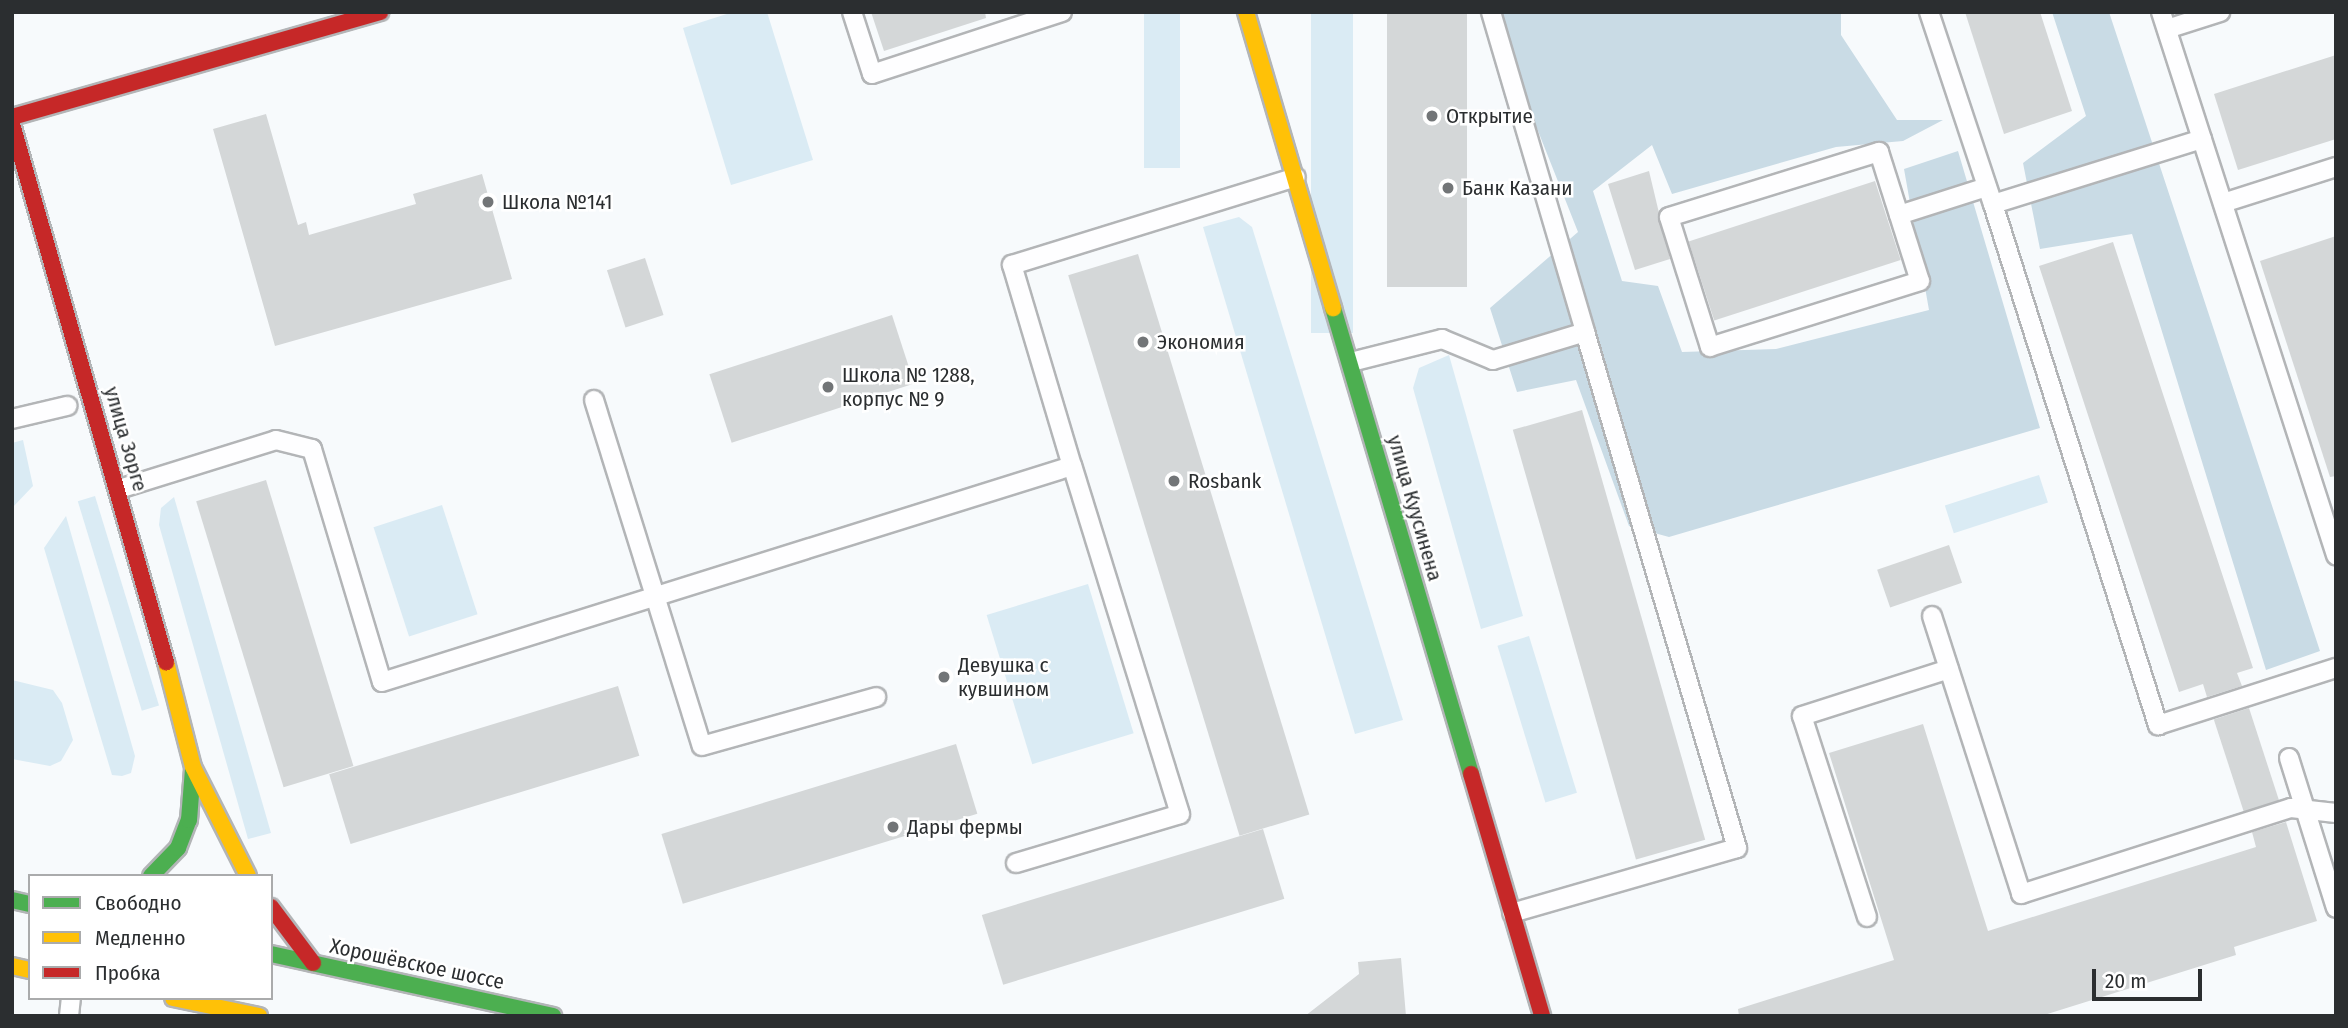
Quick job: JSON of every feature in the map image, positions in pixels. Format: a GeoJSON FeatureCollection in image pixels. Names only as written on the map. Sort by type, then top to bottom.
{"type":"FeatureCollection","features":[{"type":"Feature","properties":{"kind":"main road"},"geometry":{"type":"LineString","coordinates":[[12,117],[380,12]]}},
{"type":"Feature","properties":{"kind":"main road","name":"улица Куусинена"},"geometry":{"type":"LineString","coordinates":[[1246,12],[1542,1016]]}},
{"type":"Feature","properties":{"kind":"main road","name":"улица Зорге"},"geometry":{"type":"LineString","coordinates":[[12,124],[20,180],[118,489],[194,767],[247,874]]}},
{"type":"Feature","properties":{"kind":"main road","name":"улица Зорге"},"geometry":{"type":"LineString","coordinates":[[153,874],[178,848],[189,820],[194,767]]}},
{"type":"Feature","properties":{"kind":"main road"},"geometry":{"type":"LineString","coordinates":[[273,910],[313,963]]}},
{"type":"Feature","properties":{"kind":"main road","name":"Хорошёвское шоссе"},"geometry":{"type":"LineString","coordinates":[[273,954],[553,1016]]}},
{"type":"Feature","properties":{"kind":"main road"},"geometry":{"type":"LineString","coordinates":[[183,1000],[259,1016]]}},
{"type":"Feature","properties":{"kind":"lane"},"geometry":{"type":"LineString","coordinates":[[852,12],[872,74],[1062,12]]}},
{"type":"Feature","properties":{"kind":"lane"},"geometry":{"type":"LineString","coordinates":[[1491,12],[1737,848],[1512,913]]}},
{"type":"Feature","properties":{"kind":"lane"},"geometry":{"type":"LineString","coordinates":[[1929,12],[2158,725],[2336,668]]}},
{"type":"Feature","properties":{"kind":"lane"},"geometry":{"type":"LineString","coordinates":[[2220,12],[2164,21],[2336,555]]}},
{"type":"Feature","properties":{"kind":"lane"},"geometry":{"type":"LineString","coordinates":[[1899,215],[1990,196],[2202,139]]}},
{"type":"Feature","properties":{"kind":"lane"},"geometry":{"type":"LineString","coordinates":[[1879,152],[1899,215],[1920,281],[1710,347],[1669,217],[1879,152]]}},
{"type":"Feature","properties":{"kind":"lane"},"geometry":{"type":"LineString","coordinates":[[2222,203],[2336,167]]}},
{"type":"Feature","properties":{"kind":"lane"},"geometry":{"type":"LineString","coordinates":[[1016,863],[1180,814],[1012,265],[1296,177]]}},
{"type":"Feature","properties":{"kind":"lane"},"geometry":{"type":"LineString","coordinates":[[1351,362],[1442,339],[1493,360],[1585,332]]}},
{"type":"Feature","properties":{"kind":"lane"},"geometry":{"type":"LineString","coordinates":[[594,400],[702,746],[876,696]]}},
{"type":"Feature","properties":{"kind":"lane"},"geometry":{"type":"LineString","coordinates":[[12,419],[67,405]]}},
{"type":"Feature","properties":{"kind":"lane"},"geometry":{"type":"LineString","coordinates":[[118,489],[276,440],[312,449],[382,682],[655,594],[1072,466]]}},
{"type":"Feature","properties":{"kind":"lane"},"geometry":{"type":"LineString","coordinates":[[1931,616],[2021,894],[2304,807],[2336,813]]}},
{"type":"Feature","properties":{"kind":"lane"},"geometry":{"type":"LineString","coordinates":[[1867,917],[1802,716],[1949,669]]}},
{"type":"Feature","properties":{"kind":"lane"},"geometry":{"type":"LineString","coordinates":[[2289,758],[2336,908]]}},
{"type":"Feature","properties":{"kind":"shaded area"},"geometry":{"type":"Polygon","coordinates":[[[733,12],[767,12],[813,160],[731,185],[683,28],[733,12]]]}},
{"type":"Feature","properties":{"kind":"shaded area"},"geometry":{"type":"Polygon","coordinates":[[[1144,12],[1180,12],[1180,168],[1144,168],[1144,12]]]}},
{"type":"Feature","properties":{"kind":"shaded area"},"geometry":{"type":"Polygon","coordinates":[[[1311,12],[1353,12],[1353,333],[1311,333],[1311,12]]]}},
{"type":"Feature","properties":{"kind":"shaded area"},"geometry":{"type":"Polygon","coordinates":[[[1491,12],[1841,12],[1841,35],[1897,120],[1943,120],[1903,141],[1836,147],[1672,194],[1652,145],[1593,191],[1622,281],[1658,286],[1682,352],[1776,349],[1929,310],[1904,169],[1958,151],[2040,428],[1669,537],[1629,526],[1576,380],[1517,392],[1490,308],[1578,232],[1491,12]]]}},
{"type":"Feature","properties":{"kind":"shaded area"},"geometry":{"type":"Polygon","coordinates":[[[2052,12],[2109,12],[2320,651],[2266,670],[2132,234],[2040,249],[2023,163],[2086,116],[2052,12]]]}},
{"type":"Feature","properties":{"kind":"shaded area"},"geometry":{"type":"Polygon","coordinates":[[[1239,217],[1252,227],[1403,720],[1355,734],[1203,227],[1239,217]]]}},
{"type":"Feature","properties":{"kind":"shaded area"},"geometry":{"type":"Polygon","coordinates":[[[1449,355],[1523,616],[1481,629],[1413,388],[1419,368],[1449,355]]]}},
{"type":"Feature","properties":{"kind":"shaded area"},"geometry":{"type":"Polygon","coordinates":[[[23,440],[33,486],[12,508],[12,443],[23,440]]]}},
{"type":"Feature","properties":{"kind":"shaded area"},"geometry":{"type":"Polygon","coordinates":[[[2039,475],[2048,503],[1954,533],[1945,506],[2039,475]]]}},
{"type":"Feature","properties":{"kind":"shaded area"},"geometry":{"type":"Polygon","coordinates":[[[95,496],[159,705],[142,711],[78,501],[95,496]]]}},
{"type":"Feature","properties":{"kind":"shaded area"},"geometry":{"type":"Polygon","coordinates":[[[174,497],[271,833],[248,839],[159,525],[161,508],[174,497]]]}},
{"type":"Feature","properties":{"kind":"shaded area"},"geometry":{"type":"Polygon","coordinates":[[[442,505],[478,614],[409,637],[374,527],[442,505]]]}},
{"type":"Feature","properties":{"kind":"shaded area"},"geometry":{"type":"Polygon","coordinates":[[[66,516],[135,756],[131,773],[122,776],[112,775],[44,548],[66,516]]]}},
{"type":"Feature","properties":{"kind":"shaded area"},"geometry":{"type":"Polygon","coordinates":[[[1088,584],[1134,733],[1032,764],[987,615],[1088,584]]]}},
{"type":"Feature","properties":{"kind":"shaded area"},"geometry":{"type":"Polygon","coordinates":[[[1529,636],[1577,793],[1545,802],[1497,646],[1529,636]]]}},
{"type":"Feature","properties":{"kind":"shaded area"},"geometry":{"type":"Polygon","coordinates":[[[12,680],[53,690],[62,703],[73,740],[61,761],[50,766],[12,759],[12,680]]]}},
{"type":"Feature","properties":{"kind":"building"},"geometry":{"type":"Polygon","coordinates":[[[871,12],[985,12],[986,18],[884,51],[871,12]]]}},
{"type":"Feature","properties":{"kind":"building"},"geometry":{"type":"Polygon","coordinates":[[[1387,12],[1467,12],[1467,287],[1387,287],[1387,12]]]}},
{"type":"Feature","properties":{"kind":"building"},"geometry":{"type":"Polygon","coordinates":[[[1965,12],[2040,12],[2072,111],[2004,134],[1965,12]]]}},
{"type":"Feature","properties":{"kind":"building"},"geometry":{"type":"Polygon","coordinates":[[[2336,55],[2336,139],[2238,170],[2214,94],[2336,55]]]}},
{"type":"Feature","properties":{"kind":"building","name":"Школа №141"},"geometry":{"type":"Polygon","coordinates":[[[266,114],[298,225],[306,222],[309,235],[416,204],[413,194],[482,174],[512,279],[275,346],[213,129],[266,114]]]}},
{"type":"Feature","properties":{"kind":"building"},"geometry":{"type":"Polygon","coordinates":[[[1649,171],[1670,259],[1635,270],[1608,184],[1649,171]]]}},
{"type":"Feature","properties":{"kind":"building"},"geometry":{"type":"Polygon","coordinates":[[[1875,181],[1901,260],[1714,321],[1689,242],[1875,181]]]}},
{"type":"Feature","properties":{"kind":"building"},"geometry":{"type":"Polygon","coordinates":[[[2336,236],[2336,476],[2330,477],[2260,261],[2336,236]]]}},
{"type":"Feature","properties":{"kind":"building"},"geometry":{"type":"Polygon","coordinates":[[[2113,242],[2253,668],[2237,673],[2242,686],[2207,697],[2203,684],[2179,692],[2039,266],[2113,242]]]}},
{"type":"Feature","properties":{"kind":"building"},"geometry":{"type":"Polygon","coordinates":[[[1138,254],[1309,814],[1240,836],[1068,275],[1138,254]]]}},
{"type":"Feature","properties":{"kind":"building"},"geometry":{"type":"Polygon","coordinates":[[[645,258],[664,315],[625,327],[607,270],[645,258]]]}},
{"type":"Feature","properties":{"kind":"building"},"geometry":{"type":"Polygon","coordinates":[[[892,315],[914,383],[732,443],[709,374],[892,315]]]}},
{"type":"Feature","properties":{"kind":"building"},"geometry":{"type":"Polygon","coordinates":[[[1582,410],[1705,840],[1636,860],[1513,430],[1582,410]]]}},
{"type":"Feature","properties":{"kind":"building"},"geometry":{"type":"Polygon","coordinates":[[[266,480],[353,766],[284,787],[196,501],[266,480]]]}},
{"type":"Feature","properties":{"kind":"building"},"geometry":{"type":"Polygon","coordinates":[[[1949,545],[1962,583],[1890,608],[1877,570],[1949,545]]]}},
{"type":"Feature","properties":{"kind":"building"},"geometry":{"type":"Polygon","coordinates":[[[618,686],[639,756],[351,844],[329,774],[618,686]]]}},
{"type":"Feature","properties":{"kind":"building"},"geometry":{"type":"Polygon","coordinates":[[[2249,708],[2279,800],[2244,812],[2214,719],[2249,708]]]}},
{"type":"Feature","properties":{"kind":"building"},"geometry":{"type":"Polygon","coordinates":[[[1923,724],[1988,931],[2256,847],[2252,832],[2286,822],[2317,921],[2234,947],[2236,955],[2041,1016],[1739,1016],[1738,1009],[1894,960],[1829,753],[1923,724]]]}},
{"type":"Feature","properties":{"kind":"building"},"geometry":{"type":"Polygon","coordinates":[[[956,744],[977,814],[683,904],[661,834],[956,744]]]}},
{"type":"Feature","properties":{"kind":"building"},"geometry":{"type":"Polygon","coordinates":[[[1263,829],[1284,899],[1003,985],[982,915],[1263,829]]]}},
{"type":"Feature","properties":{"kind":"building"},"geometry":{"type":"Polygon","coordinates":[[[1401,958],[1406,1016],[1305,1016],[1359,974],[1358,962],[1401,958]]]}},
{"type":"Feature","properties":{"kind":"traffic: fast"},"geometry":{"type":"LineString","coordinates":[[1333,308],[1471,774]]}},
{"type":"Feature","properties":{"kind":"traffic: fast"},"geometry":{"type":"LineString","coordinates":[[153,874],[178,848],[189,820],[193,769]]}},
{"type":"Feature","properties":{"kind":"traffic: fast"},"geometry":{"type":"LineString","coordinates":[[12,900],[28,904]]}},
{"type":"Feature","properties":{"kind":"traffic: fast"},"geometry":{"type":"LineString","coordinates":[[273,954],[553,1016]]}},
{"type":"Feature","properties":{"kind":"traffic: slow"},"geometry":{"type":"LineString","coordinates":[[1246,12],[1333,308]]}},
{"type":"Feature","properties":{"kind":"traffic: slow"},"geometry":{"type":"LineString","coordinates":[[166,662],[193,767],[247,874]]}},
{"type":"Feature","properties":{"kind":"traffic: slow"},"geometry":{"type":"LineString","coordinates":[[12,966],[28,970]]}},
{"type":"Feature","properties":{"kind":"traffic: slow"},"geometry":{"type":"LineString","coordinates":[[183,1000],[259,1016]]}},
{"type":"Feature","properties":{"kind":"traffic: jam"},"geometry":{"type":"LineString","coordinates":[[12,117],[380,12]]}},
{"type":"Feature","properties":{"kind":"traffic: jam"},"geometry":{"type":"LineString","coordinates":[[12,124],[166,662]]}},
{"type":"Feature","properties":{"kind":"traffic: jam"},"geometry":{"type":"LineString","coordinates":[[1471,774],[1542,1016]]}},
{"type":"Feature","properties":{"kind":"traffic: jam"},"geometry":{"type":"LineString","coordinates":[[273,910],[313,963]]}},
{"type":"Feature","properties":{"kind":"place","name":"Открытие"},"geometry":{"type":"Point","coordinates":[1432,116]}},
{"type":"Feature","properties":{"kind":"place","name":"Банк Казани"},"geometry":{"type":"Point","coordinates":[1448,188]}},
{"type":"Feature","properties":{"kind":"place","name":"Школа №141"},"geometry":{"type":"Point","coordinates":[488,202]}},
{"type":"Feature","properties":{"kind":"place","name":"Экономия"},"geometry":{"type":"Point","coordinates":[1143,342]}},
{"type":"Feature","properties":{"kind":"place","name":"Школа № 1288, корпус № 9"},"geometry":{"type":"Point","coordinates":[828,387]}},
{"type":"Feature","properties":{"kind":"place","name":"Rosbank"},"geometry":{"type":"Point","coordinates":[1174,481]}},
{"type":"Feature","properties":{"kind":"place","name":"Девушка с кувшином"},"geometry":{"type":"Point","coordinates":[944,677]}},
{"type":"Feature","properties":{"kind":"place","name":"Дары фермы"},"geometry":{"type":"Point","coordinates":[893,827]}}]}
